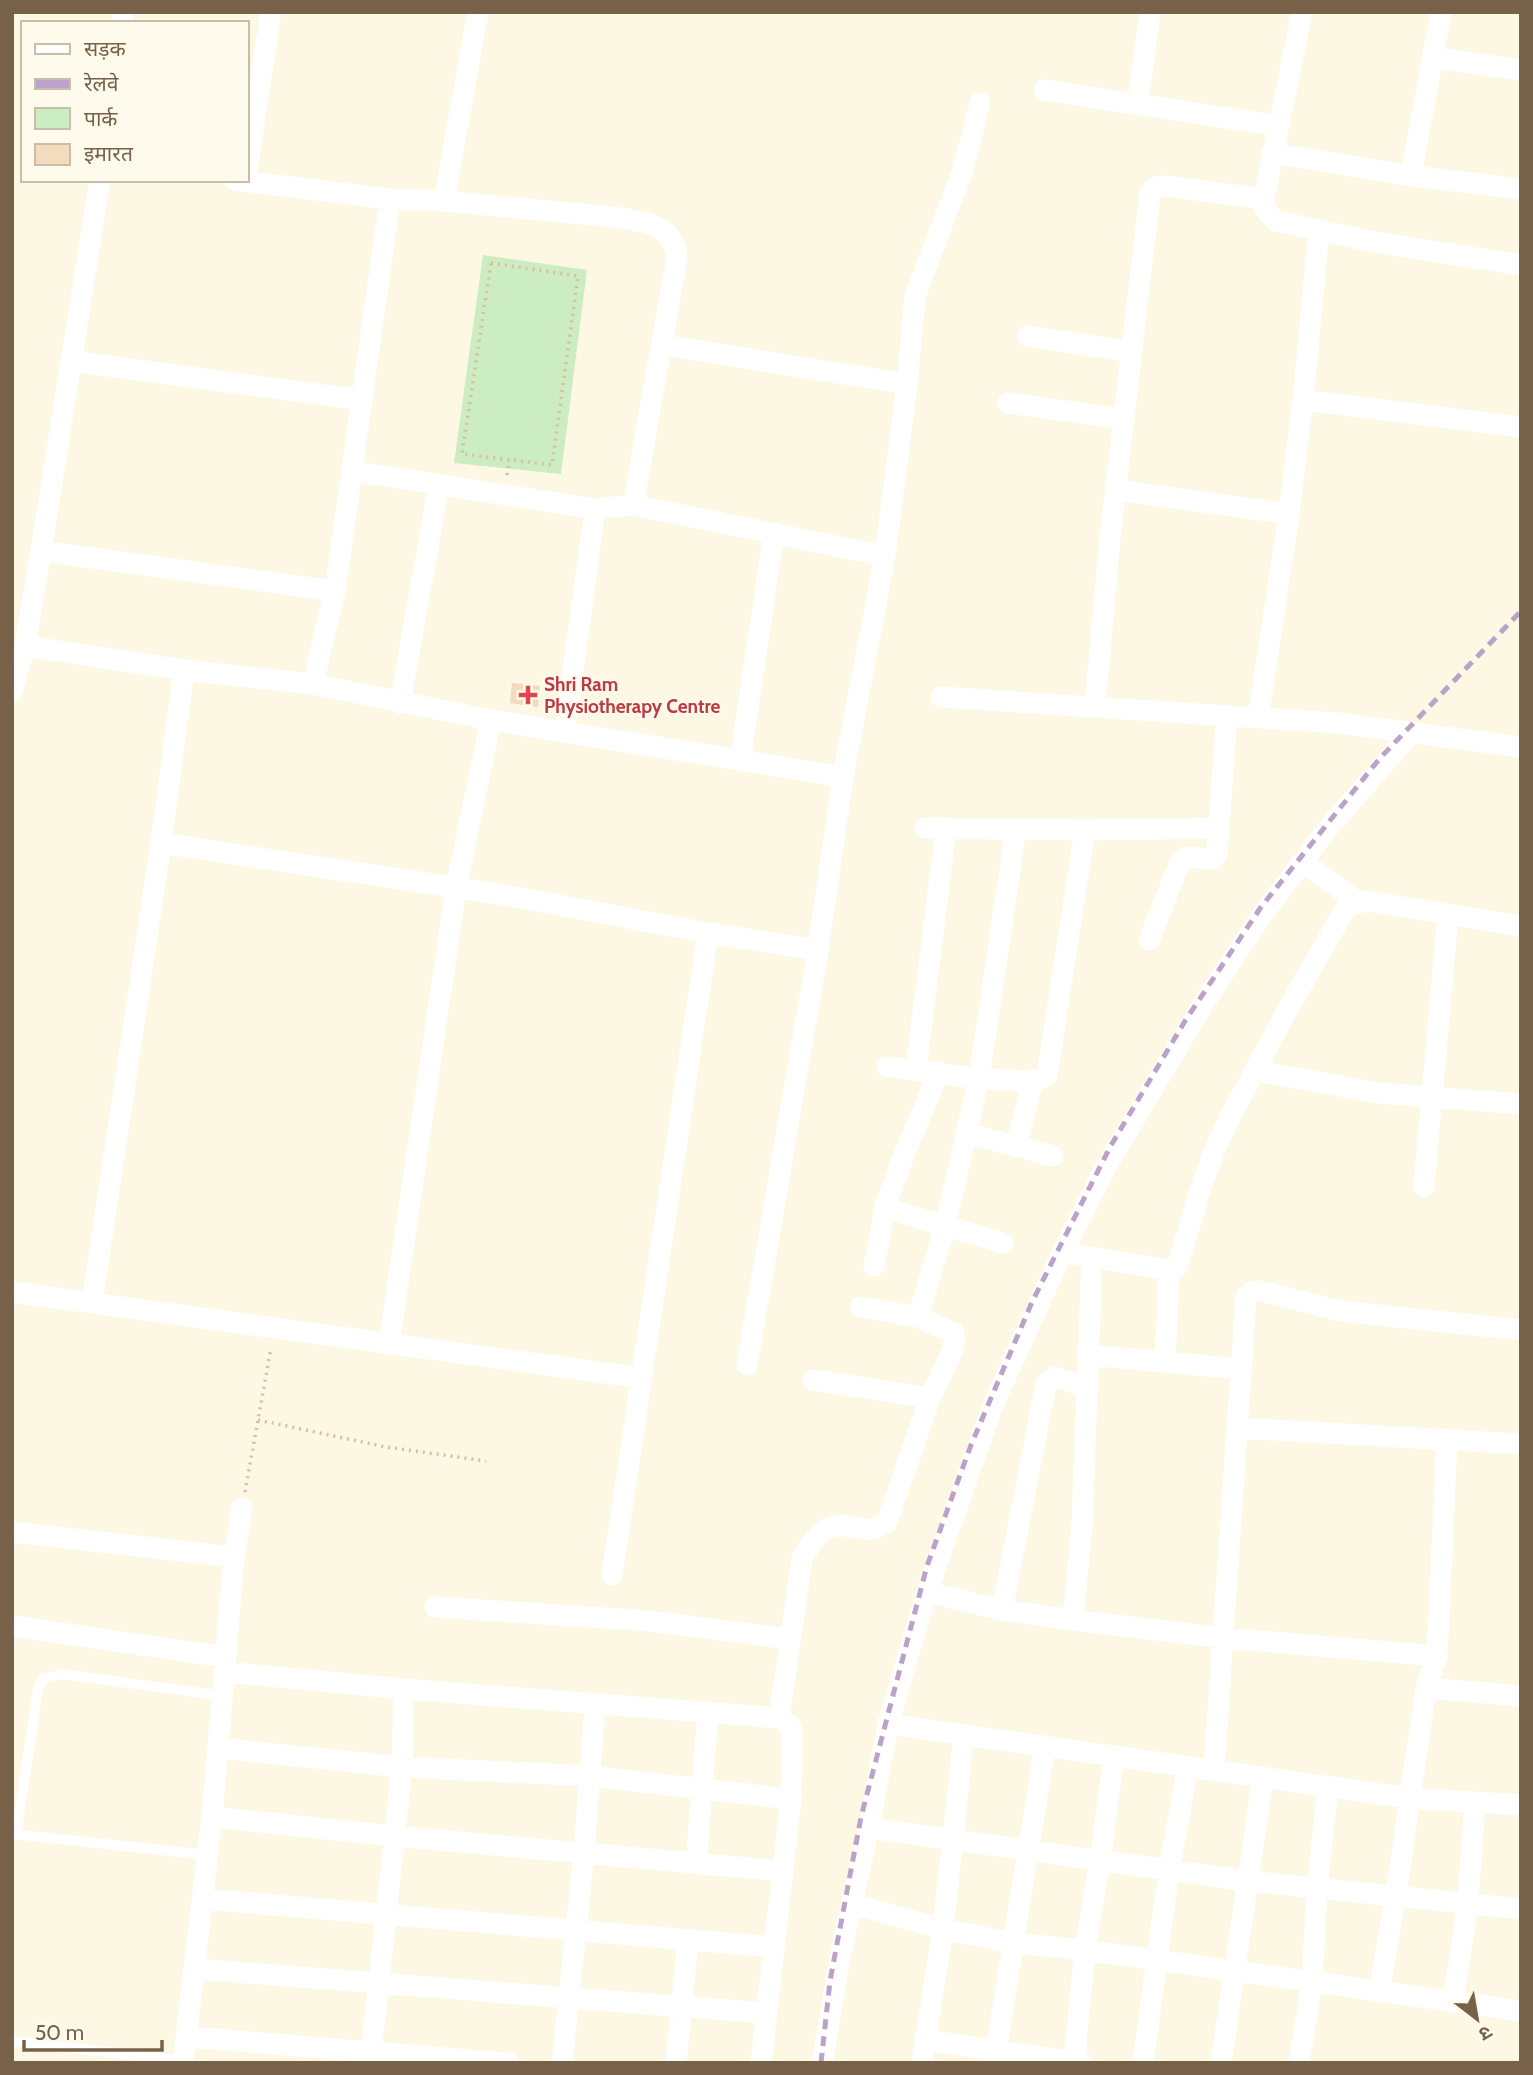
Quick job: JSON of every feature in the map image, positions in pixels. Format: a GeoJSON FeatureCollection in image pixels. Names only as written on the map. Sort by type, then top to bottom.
{"type":"FeatureCollection","features":[{"type":"Feature","properties":{"kind":"street"},"geometry":{"type":"LineString","coordinates":[[248,148],[271,12]]}},
{"type":"Feature","properties":{"kind":"street"},"geometry":{"type":"LineString","coordinates":[[444,201],[478,12]]}},
{"type":"Feature","properties":{"kind":"street"},"geometry":{"type":"LineString","coordinates":[[1302,12],[1272,153],[1264,199],[1265,209],[1276,221],[1378,243],[1521,265]]}},
{"type":"Feature","properties":{"kind":"street"},"geometry":{"type":"LineString","coordinates":[[1411,176],[1441,12]]}},
{"type":"Feature","properties":{"kind":"street"},"geometry":{"type":"LineString","coordinates":[[1138,103],[1149,13]]}},
{"type":"Feature","properties":{"kind":"street"},"geometry":{"type":"LineString","coordinates":[[1434,58],[1521,70]]}},
{"type":"Feature","properties":{"kind":"street"},"geometry":{"type":"LineString","coordinates":[[1044,90],[1279,126]]}},
{"type":"Feature","properties":{"kind":"street"},"geometry":{"type":"LineString","coordinates":[[747,1365],[818,950],[843,777],[885,556],[907,384],[915,296],[963,170],[980,103]]}},
{"type":"Feature","properties":{"kind":"street"},"geometry":{"type":"LineString","coordinates":[[1272,153],[1411,176],[1521,189]]}},
{"type":"Feature","properties":{"kind":"street"},"geometry":{"type":"LineString","coordinates":[[248,179],[390,199],[444,201],[614,217],[663,229],[674,242],[677,258],[633,505]]}},
{"type":"Feature","properties":{"kind":"street"},"geometry":{"type":"LineString","coordinates":[[12,692],[25,646],[100,182]]}},
{"type":"Feature","properties":{"kind":"street"},"geometry":{"type":"LineString","coordinates":[[1095,706],[1131,352],[1152,190],[1166,186],[1264,199]]}},
{"type":"Feature","properties":{"kind":"street"},"geometry":{"type":"LineString","coordinates":[[313,684],[335,591],[390,199]]}},
{"type":"Feature","properties":{"kind":"street"},"geometry":{"type":"LineString","coordinates":[[1258,718],[1289,514],[1319,230]]}},
{"type":"Feature","properties":{"kind":"street"},"geometry":{"type":"LineString","coordinates":[[1028,336],[1131,352]]}},
{"type":"Feature","properties":{"kind":"street"},"geometry":{"type":"LineString","coordinates":[[663,345],[907,384]]}},
{"type":"Feature","properties":{"kind":"street"},"geometry":{"type":"LineString","coordinates":[[71,361],[362,400]]}},
{"type":"Feature","properties":{"kind":"street"},"geometry":{"type":"LineString","coordinates":[[1303,400],[1521,427]]}},
{"type":"Feature","properties":{"kind":"street"},"geometry":{"type":"LineString","coordinates":[[1008,403],[1124,419]]}},
{"type":"Feature","properties":{"kind":"street"},"geometry":{"type":"LineString","coordinates":[[352,471],[595,509],[633,505],[885,556]]}},
{"type":"Feature","properties":{"kind":"street"},"geometry":{"type":"LineString","coordinates":[[400,703],[439,485]]}},
{"type":"Feature","properties":{"kind":"street"},"geometry":{"type":"LineString","coordinates":[[1116,490],[1289,514]]}},
{"type":"Feature","properties":{"kind":"street"},"geometry":{"type":"LineString","coordinates":[[565,730],[595,509]]}},
{"type":"Feature","properties":{"kind":"street"},"geometry":{"type":"LineString","coordinates":[[740,761],[774,533]]}},
{"type":"Feature","properties":{"kind":"street"},"geometry":{"type":"LineString","coordinates":[[41,551],[335,591]]}},
{"type":"Feature","properties":{"kind":"street"},"geometry":{"type":"LineString","coordinates":[[25,646],[184,670],[313,684],[491,720],[843,777]]}},
{"type":"Feature","properties":{"kind":"street"},"geometry":{"type":"LineString","coordinates":[[92,1303],[161,843],[184,670]]}},
{"type":"Feature","properties":{"kind":"street"},"geometry":{"type":"LineString","coordinates":[[941,697],[1338,723],[1521,747]]}},
{"type":"Feature","properties":{"kind":"street"},"geometry":{"type":"LineString","coordinates":[[1149,940],[1179,864],[1187,857],[1212,859],[1217,854],[1227,716]]}},
{"type":"Feature","properties":{"kind":"street"},"geometry":{"type":"LineString","coordinates":[[389,1344],[456,888],[491,720]]}},
{"type":"Feature","properties":{"kind":"street"},"geometry":{"type":"LineString","coordinates":[[822,2063],[842,1947],[869,1828],[888,1724],[927,1592],[993,1405],[1063,1252],[1107,1165],[1204,1003],[1262,915],[1329,827],[1410,733]]}},
{"type":"Feature","properties":{"kind":"street"},"geometry":{"type":"LineString","coordinates":[[925,828],[1219,828]]}},
{"type":"Feature","properties":{"kind":"street"},"geometry":{"type":"LineString","coordinates":[[916,1069],[946,828]]}},
{"type":"Feature","properties":{"kind":"street"},"geometry":{"type":"LineString","coordinates":[[918,1317],[945,1226],[979,1078],[1016,829]]}},
{"type":"Feature","properties":{"kind":"street"},"geometry":{"type":"LineString","coordinates":[[887,1067],[979,1078],[1033,1080],[1041,1080],[1049,1072],[1084,830]]}},
{"type":"Feature","properties":{"kind":"street"},"geometry":{"type":"LineString","coordinates":[[161,843],[456,888],[818,950]]}},
{"type":"Feature","properties":{"kind":"street"},"geometry":{"type":"LineString","coordinates":[[1303,862],[1358,902],[1521,926]]}},
{"type":"Feature","properties":{"kind":"street"},"geometry":{"type":"LineString","coordinates":[[1063,1252],[1168,1270],[1173,1270],[1179,1264],[1199,1194],[1228,1121],[1340,914],[1347,906],[1358,902]]}},
{"type":"Feature","properties":{"kind":"street"},"geometry":{"type":"LineString","coordinates":[[1424,1186],[1448,915]]}},
{"type":"Feature","properties":{"kind":"street"},"geometry":{"type":"LineString","coordinates":[[612,1574],[708,933]]}},
{"type":"Feature","properties":{"kind":"street"},"geometry":{"type":"LineString","coordinates":[[1256,1071],[1343,1087],[1433,1099],[1521,1104]]}},
{"type":"Feature","properties":{"kind":"street"},"geometry":{"type":"LineString","coordinates":[[874,1266],[885,1208],[939,1072]]}},
{"type":"Feature","properties":{"kind":"street"},"geometry":{"type":"LineString","coordinates":[[1016,1146],[1033,1080]]}},
{"type":"Feature","properties":{"kind":"street"},"geometry":{"type":"LineString","coordinates":[[966,1133],[1053,1156]]}},
{"type":"Feature","properties":{"kind":"street"},"geometry":{"type":"LineString","coordinates":[[885,1208],[1003,1243]]}},
{"type":"Feature","properties":{"kind":"street"},"geometry":{"type":"LineString","coordinates":[[1073,1620],[1082,1525],[1093,1257]]}},
{"type":"Feature","properties":{"kind":"street"},"geometry":{"type":"LineString","coordinates":[[1164,1362],[1168,1270]]}},
{"type":"Feature","properties":{"kind":"street"},"geometry":{"type":"LineString","coordinates":[[1214,1770],[1246,1297],[1255,1291],[1349,1312],[1521,1330]]}},
{"type":"Feature","properties":{"kind":"street"},"geometry":{"type":"LineString","coordinates":[[12,1292],[642,1378]]}},
{"type":"Feature","properties":{"kind":"street"},"geometry":{"type":"LineString","coordinates":[[779,1718],[802,1559],[818,1534],[832,1526],[872,1529],[887,1522],[930,1398],[952,1352],[955,1337],[951,1331],[918,1317],[860,1307]]}},
{"type":"Feature","properties":{"kind":"street"},"geometry":{"type":"LineString","coordinates":[[1090,1361],[1100,1356],[1240,1369]]}},
{"type":"Feature","properties":{"kind":"street"},"geometry":{"type":"LineString","coordinates":[[1002,1610],[1046,1384],[1055,1377],[1088,1387]]}},
{"type":"Feature","properties":{"kind":"street"},"geometry":{"type":"LineString","coordinates":[[813,1380],[930,1398]]}},
{"type":"Feature","properties":{"kind":"street"},"geometry":{"type":"LineString","coordinates":[[1238,1428],[1521,1444]]}},
{"type":"Feature","properties":{"kind":"street"},"geometry":{"type":"LineString","coordinates":[[1379,1991],[1426,1688],[1437,1656],[1447,1440]]}},
{"type":"Feature","properties":{"kind":"street"},"geometry":{"type":"LineString","coordinates":[[183,2062],[204,1899],[234,1557],[242,1508]]}},
{"type":"Feature","properties":{"kind":"street"},"geometry":{"type":"LineString","coordinates":[[12,1532],[234,1557]]}},
{"type":"Feature","properties":{"kind":"street"},"geometry":{"type":"LineString","coordinates":[[927,1592],[1002,1610],[1073,1620],[1224,1638],[1437,1656]]}},
{"type":"Feature","properties":{"kind":"street"},"geometry":{"type":"LineString","coordinates":[[435,1607],[650,1621],[790,1639]]}},
{"type":"Feature","properties":{"kind":"street"},"geometry":{"type":"LineString","coordinates":[[12,1626],[225,1665],[404,1689],[779,1718],[789,1724],[792,1731],[791,1799],[761,2063]]}},
{"type":"Feature","properties":{"kind":"street"},"geometry":{"type":"LineString","coordinates":[[1426,1688],[1521,1696]]}},
{"type":"Feature","properties":{"kind":"street"},"geometry":{"type":"LineString","coordinates":[[371,2057],[401,1767],[404,1689]]}},
{"type":"Feature","properties":{"kind":"street"},"geometry":{"type":"LineString","coordinates":[[562,2063],[584,1853],[595,1705]]}},
{"type":"Feature","properties":{"kind":"street"},"geometry":{"type":"LineString","coordinates":[[696,1863],[708,1712]]}},
{"type":"Feature","properties":{"kind":"street"},"geometry":{"type":"LineString","coordinates":[[888,1724],[1408,1798],[1521,1805]]}},
{"type":"Feature","properties":{"kind":"street"},"geometry":{"type":"LineString","coordinates":[[922,2063],[943,1929],[964,1734]]}},
{"type":"Feature","properties":{"kind":"street"},"geometry":{"type":"LineString","coordinates":[[994,2057],[1045,1746]]}},
{"type":"Feature","properties":{"kind":"street"},"geometry":{"type":"LineString","coordinates":[[219,1748],[401,1767],[589,1776],[791,1799]]}},
{"type":"Feature","properties":{"kind":"street"},"geometry":{"type":"LineString","coordinates":[[925,2040],[994,2057],[1076,2062],[1085,1950],[1114,1756]]}},
{"type":"Feature","properties":{"kind":"street"},"geometry":{"type":"LineString","coordinates":[[1143,2063],[1169,1870],[1188,1766]]}},
{"type":"Feature","properties":{"kind":"street"},"geometry":{"type":"LineString","coordinates":[[1221,2063],[1263,1777]]}},
{"type":"Feature","properties":{"kind":"street"},"geometry":{"type":"LineString","coordinates":[[1299,2063],[1312,1982],[1317,1889],[1328,1786]]}},
{"type":"Feature","properties":{"kind":"street"},"geometry":{"type":"LineString","coordinates":[[1453,2002],[1468,1903],[1475,1802]]}},
{"type":"Feature","properties":{"kind":"street"},"geometry":{"type":"LineString","coordinates":[[212,1817],[782,1871]]}},
{"type":"Feature","properties":{"kind":"street"},"geometry":{"type":"LineString","coordinates":[[869,1828],[1248,1881],[1521,1909]]}},
{"type":"Feature","properties":{"kind":"street"},"geometry":{"type":"LineString","coordinates":[[204,1899],[774,1947]]}},
{"type":"Feature","properties":{"kind":"street"},"geometry":{"type":"LineString","coordinates":[[852,1904],[943,1929],[1013,1943],[1085,1950],[1521,2011]]}},
{"type":"Feature","properties":{"kind":"street"},"geometry":{"type":"LineString","coordinates":[[676,2063],[688,1940]]}},
{"type":"Feature","properties":{"kind":"street"},"geometry":{"type":"LineString","coordinates":[[195,1969],[766,2013]]}},
{"type":"Feature","properties":{"kind":"street"},"geometry":{"type":"LineString","coordinates":[[187,2037],[371,2057],[508,2063]]}},
{"type":"Feature","properties":{"kind":"lane"},"geometry":{"type":"LineString","coordinates":[[208,1855],[14,1835],[38,1689],[43,1679],[62,1674],[223,1696]]}},
{"type":"Feature","properties":{"kind":"lane"},"geometry":{"type":"LineString","coordinates":[[12,2041],[183,2062]]}},
{"type":"Feature","properties":{"kind":"path"},"geometry":{"type":"LineString","coordinates":[[491,263],[578,276],[552,465],[462,454],[491,263]]}},
{"type":"Feature","properties":{"kind":"path"},"geometry":{"type":"LineString","coordinates":[[242,1508],[274,1328]]}},
{"type":"Feature","properties":{"kind":"path"},"geometry":{"type":"LineString","coordinates":[[258,1420],[386,1447],[486,1461]]}},
{"type":"Feature","properties":{"kind":"green space"},"geometry":{"type":"Polygon","coordinates":[[[483,255],[587,270],[561,474],[454,463],[483,255]]]}},
{"type":"Feature","properties":{"kind":"building"},"geometry":{"type":"Polygon","coordinates":[[[512,683],[540,686],[538,707],[510,703],[512,683]]]}},
{"type":"Feature","properties":{"kind":"railway"},"geometry":{"type":"LineString","coordinates":[[821,2063],[830,1981],[861,1817],[927,1566],[971,1445],[1032,1302],[1110,1147],[1185,1021],[1261,907],[1380,758],[1521,611]]}},
{"type":"Feature","properties":{"kind":"place","name":"Shri Ram Physiotherapy Centre"},"geometry":{"type":"Point","coordinates":[528,695]}}]}
